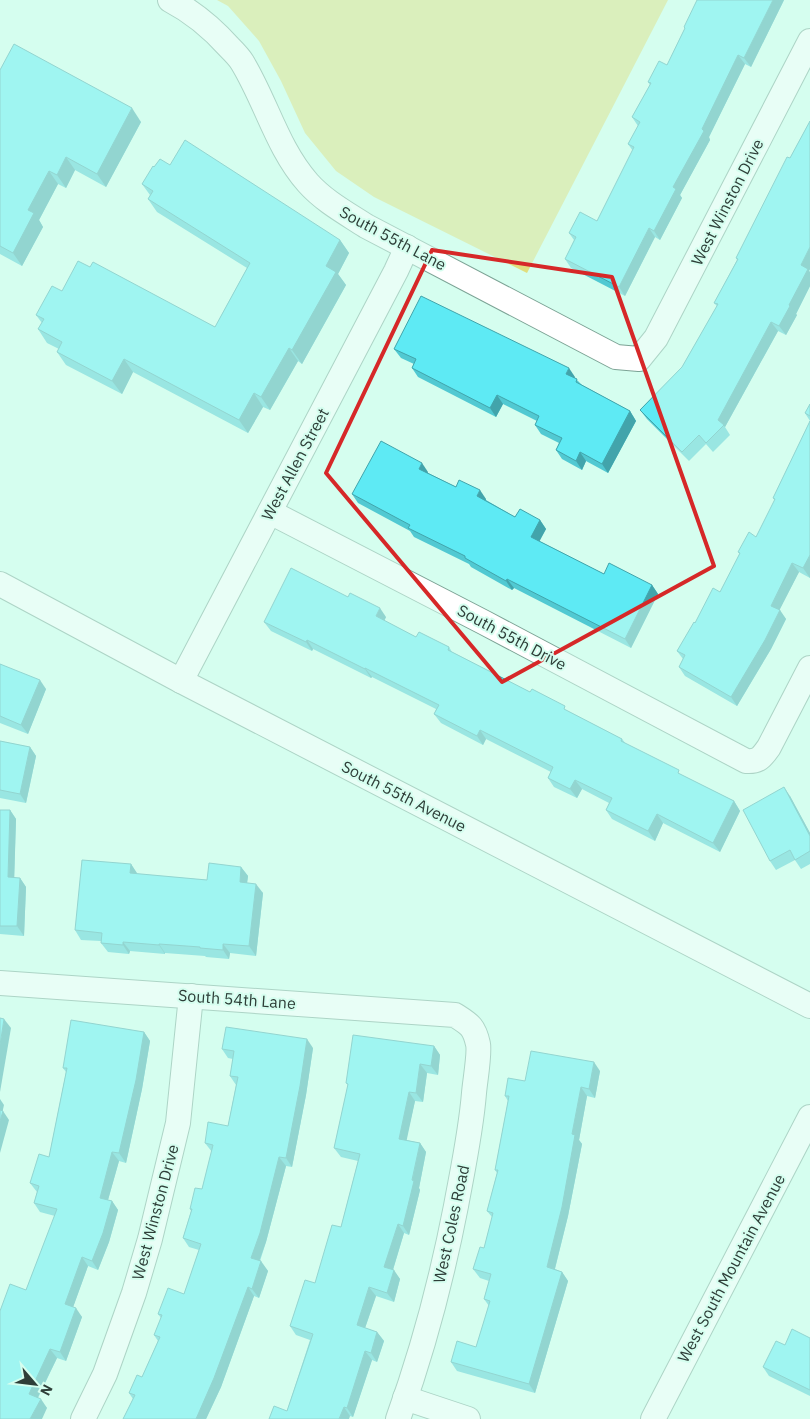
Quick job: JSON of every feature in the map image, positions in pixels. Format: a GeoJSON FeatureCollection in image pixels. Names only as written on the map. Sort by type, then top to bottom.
{"type":"FeatureCollection","features":[{"type":"Feature","properties":{"kind":"street","name":"South 55th Lane"},"geometry":{"type":"LineString","coordinates":[[170,0],[195,15],[219,36],[241,60],[257,89],[284,149],[308,183],[333,206],[366,226],[616,357],[639,359]]}},
{"type":"Feature","properties":{"kind":"street","name":"West Winston Drive"},"geometry":{"type":"LineString","coordinates":[[639,359],[656,338],[810,41]]}},
{"type":"Feature","properties":{"kind":"street","name":"West Allen Street"},"geometry":{"type":"LineString","coordinates":[[181,681],[396,271],[407,246]]}},
{"type":"Feature","properties":{"kind":"street","name":"South 55th Drive"},"geometry":{"type":"LineString","coordinates":[[270,512],[746,761],[754,762],[760,759],[769,747],[810,668]]}},
{"type":"Feature","properties":{"kind":"street","name":"South 55th Avenue"},"geometry":{"type":"LineString","coordinates":[[0,584],[181,681],[810,1006]]}},
{"type":"Feature","properties":{"kind":"street","name":"South 54th Lane"},"geometry":{"type":"LineString","coordinates":[[0,983],[455,1015],[471,1025]]}},
{"type":"Feature","properties":{"kind":"street","name":"West Winston Drive"},"geometry":{"type":"LineString","coordinates":[[83,1419],[105,1374],[134,1293],[150,1239],[178,1123],[191,996]]}},
{"type":"Feature","properties":{"kind":"street","name":"West Coles Road"},"geometry":{"type":"LineString","coordinates":[[401,1408],[434,1303],[449,1242],[466,1158],[478,1045],[471,1025]]}},
{"type":"Feature","properties":{"kind":"street","name":"West South Mountain Avenue"},"geometry":{"type":"LineString","coordinates":[[653,1419],[810,1117]]}},
{"type":"Feature","properties":{"kind":"street"},"geometry":{"type":"LineString","coordinates":[[401,1408],[468,1419]]}},
{"type":"Feature","properties":{"kind":"highlighted area"},"geometry":{"type":"Polygon","coordinates":[[[432,250],[612,277],[714,566],[502,682],[326,473],[432,250]]]}},
{"type":"Feature","properties":{"kind":"shaded area"},"geometry":{"type":"Polygon","coordinates":[[[217,0],[668,0],[527,273],[374,197],[336,171],[305,133],[281,81],[259,41],[228,6],[217,0]]]}},
{"type":"Feature","properties":{"kind":"building"},"geometry":{"type":"Polygon","coordinates":[[[697,0],[773,0],[744,58],[738,55],[702,129],[704,131],[673,187],[676,189],[654,231],[649,228],[619,287],[565,259],[576,237],[569,233],[580,212],[597,221],[634,147],[628,144],[640,122],[632,117],[651,83],[648,82],[659,61],[667,65],[697,0]]]}},
{"type":"Feature","properties":{"kind":"building"},"geometry":{"type":"Polygon","coordinates":[[[14,44],[132,108],[97,174],[66,157],[57,175],[49,171],[28,210],[34,213],[13,253],[0,246],[0,70],[14,44]]]}},
{"type":"Feature","properties":{"kind":"building"},"geometry":{"type":"Polygon","coordinates":[[[810,121],[810,247],[801,265],[808,269],[779,326],[771,322],[718,420],[724,425],[706,443],[699,435],[682,452],[640,410],[682,367],[718,304],[714,303],[738,259],[736,258],[787,157],[790,158],[810,121]]]}},
{"type":"Feature","properties":{"kind":"building"},"geometry":{"type":"Polygon","coordinates":[[[185,140],[340,240],[326,266],[336,272],[292,350],[289,348],[261,397],[254,393],[239,420],[124,359],[112,381],[57,352],[62,342],[38,329],[44,319],[36,315],[52,286],[62,291],[78,261],[90,267],[93,262],[215,327],[250,263],[148,199],[153,191],[142,184],[153,166],[160,159],[170,165],[185,140]]]}},
{"type":"Feature","properties":{"kind":"building"},"geometry":{"type":"Polygon","coordinates":[[[421,296],[569,368],[566,374],[577,379],[576,382],[630,411],[602,464],[580,452],[576,461],[556,450],[562,438],[535,425],[539,416],[497,395],[490,408],[412,368],[416,359],[394,349],[421,296]]]}},
{"type":"Feature","properties":{"kind":"building"},"geometry":{"type":"Polygon","coordinates":[[[810,404],[810,416],[805,413],[810,404]]]}},
{"type":"Feature","properties":{"kind":"building"},"geometry":{"type":"Polygon","coordinates":[[[810,421],[810,555],[803,568],[792,563],[771,606],[780,610],[765,640],[731,697],[679,667],[685,655],[677,651],[695,623],[713,588],[720,592],[749,532],[756,537],[810,421]]]}},
{"type":"Feature","properties":{"kind":"building"},"geometry":{"type":"Polygon","coordinates":[[[381,441],[422,463],[419,469],[456,487],[459,480],[480,490],[477,496],[515,517],[520,509],[540,520],[531,537],[604,574],[609,563],[652,585],[625,639],[507,579],[506,581],[465,558],[465,556],[408,528],[410,525],[352,494],[381,441]]]}},
{"type":"Feature","properties":{"kind":"building"},"geometry":{"type":"Polygon","coordinates":[[[291,568],[348,597],[350,593],[380,608],[376,616],[416,637],[419,632],[449,647],[448,650],[530,692],[532,689],[565,706],[564,709],[622,739],[621,741],[679,770],[678,773],[734,801],[713,843],[657,814],[648,831],[606,810],[612,798],[575,780],[570,789],[548,778],[553,767],[480,730],[477,736],[434,714],[439,705],[307,640],[306,642],[264,622],[291,568]]]}},
{"type":"Feature","properties":{"kind":"building"},"geometry":{"type":"Polygon","coordinates":[[[0,664],[40,680],[21,725],[0,716],[0,664]]]}},
{"type":"Feature","properties":{"kind":"building"},"geometry":{"type":"Polygon","coordinates":[[[0,741],[30,747],[20,794],[0,790],[0,741]]]}},
{"type":"Feature","properties":{"kind":"building"},"geometry":{"type":"Polygon","coordinates":[[[784,787],[810,836],[810,851],[795,860],[790,850],[770,861],[743,810],[784,787]]]}},
{"type":"Feature","properties":{"kind":"building"},"geometry":{"type":"Polygon","coordinates":[[[0,810],[10,810],[8,877],[20,878],[17,926],[0,926],[0,810]]]}},
{"type":"Feature","properties":{"kind":"building"},"geometry":{"type":"Polygon","coordinates":[[[82,860],[131,864],[130,873],[207,880],[209,863],[241,867],[240,882],[256,884],[249,946],[223,944],[223,950],[159,944],[123,942],[123,945],[101,943],[102,933],[75,930],[82,860]]]}},
{"type":"Feature","properties":{"kind":"building"},"geometry":{"type":"Polygon","coordinates":[[[0,1018],[4,1019],[0,1045],[0,1018]]]}},
{"type":"Feature","properties":{"kind":"building"},"geometry":{"type":"Polygon","coordinates":[[[71,1020],[144,1032],[136,1080],[119,1153],[112,1152],[100,1198],[112,1201],[103,1233],[92,1261],[82,1257],[65,1304],[76,1308],[60,1352],[50,1349],[29,1394],[41,1399],[30,1419],[0,1419],[0,1311],[10,1284],[26,1290],[57,1209],[34,1203],[39,1186],[30,1183],[39,1154],[49,1157],[67,1068],[63,1068],[71,1020]]]}},
{"type":"Feature","properties":{"kind":"building"},"geometry":{"type":"Polygon","coordinates":[[[226,1027],[307,1039],[286,1158],[279,1157],[260,1233],[251,1258],[261,1261],[252,1289],[248,1287],[214,1378],[196,1419],[123,1419],[135,1395],[129,1393],[137,1375],[142,1377],[160,1337],[154,1335],[162,1315],[158,1314],[168,1288],[184,1294],[201,1244],[183,1238],[192,1209],[190,1209],[195,1188],[202,1189],[213,1145],[205,1143],[208,1122],[228,1126],[238,1077],[230,1076],[234,1051],[222,1049],[226,1027]]]}},
{"type":"Feature","properties":{"kind":"building"},"geometry":{"type":"Polygon","coordinates":[[[353,1035],[434,1046],[431,1066],[420,1064],[416,1093],[409,1092],[399,1139],[420,1143],[412,1180],[414,1181],[403,1226],[398,1224],[384,1267],[394,1270],[387,1293],[369,1287],[357,1325],[377,1332],[371,1353],[365,1351],[347,1408],[344,1407],[339,1419],[269,1419],[274,1406],[287,1411],[313,1334],[290,1326],[305,1280],[315,1283],[332,1225],[341,1227],[360,1154],[334,1148],[348,1084],[346,1083],[353,1035]]]}},
{"type":"Feature","properties":{"kind":"building"},"geometry":{"type":"Polygon","coordinates":[[[531,1051],[594,1062],[589,1089],[581,1087],[572,1134],[575,1135],[562,1207],[547,1267],[562,1272],[529,1384],[451,1362],[457,1341],[476,1347],[490,1301],[484,1299],[491,1274],[473,1269],[480,1247],[484,1248],[493,1213],[487,1211],[498,1170],[495,1170],[509,1096],[505,1096],[508,1078],[525,1081],[531,1051]]]}},
{"type":"Feature","properties":{"kind":"building"},"geometry":{"type":"Polygon","coordinates":[[[0,1110],[3,1111],[0,1121],[0,1110]]]}},
{"type":"Feature","properties":{"kind":"building"},"geometry":{"type":"Polygon","coordinates":[[[792,1329],[810,1338],[810,1390],[763,1367],[776,1341],[785,1345],[792,1329]]]}}]}
